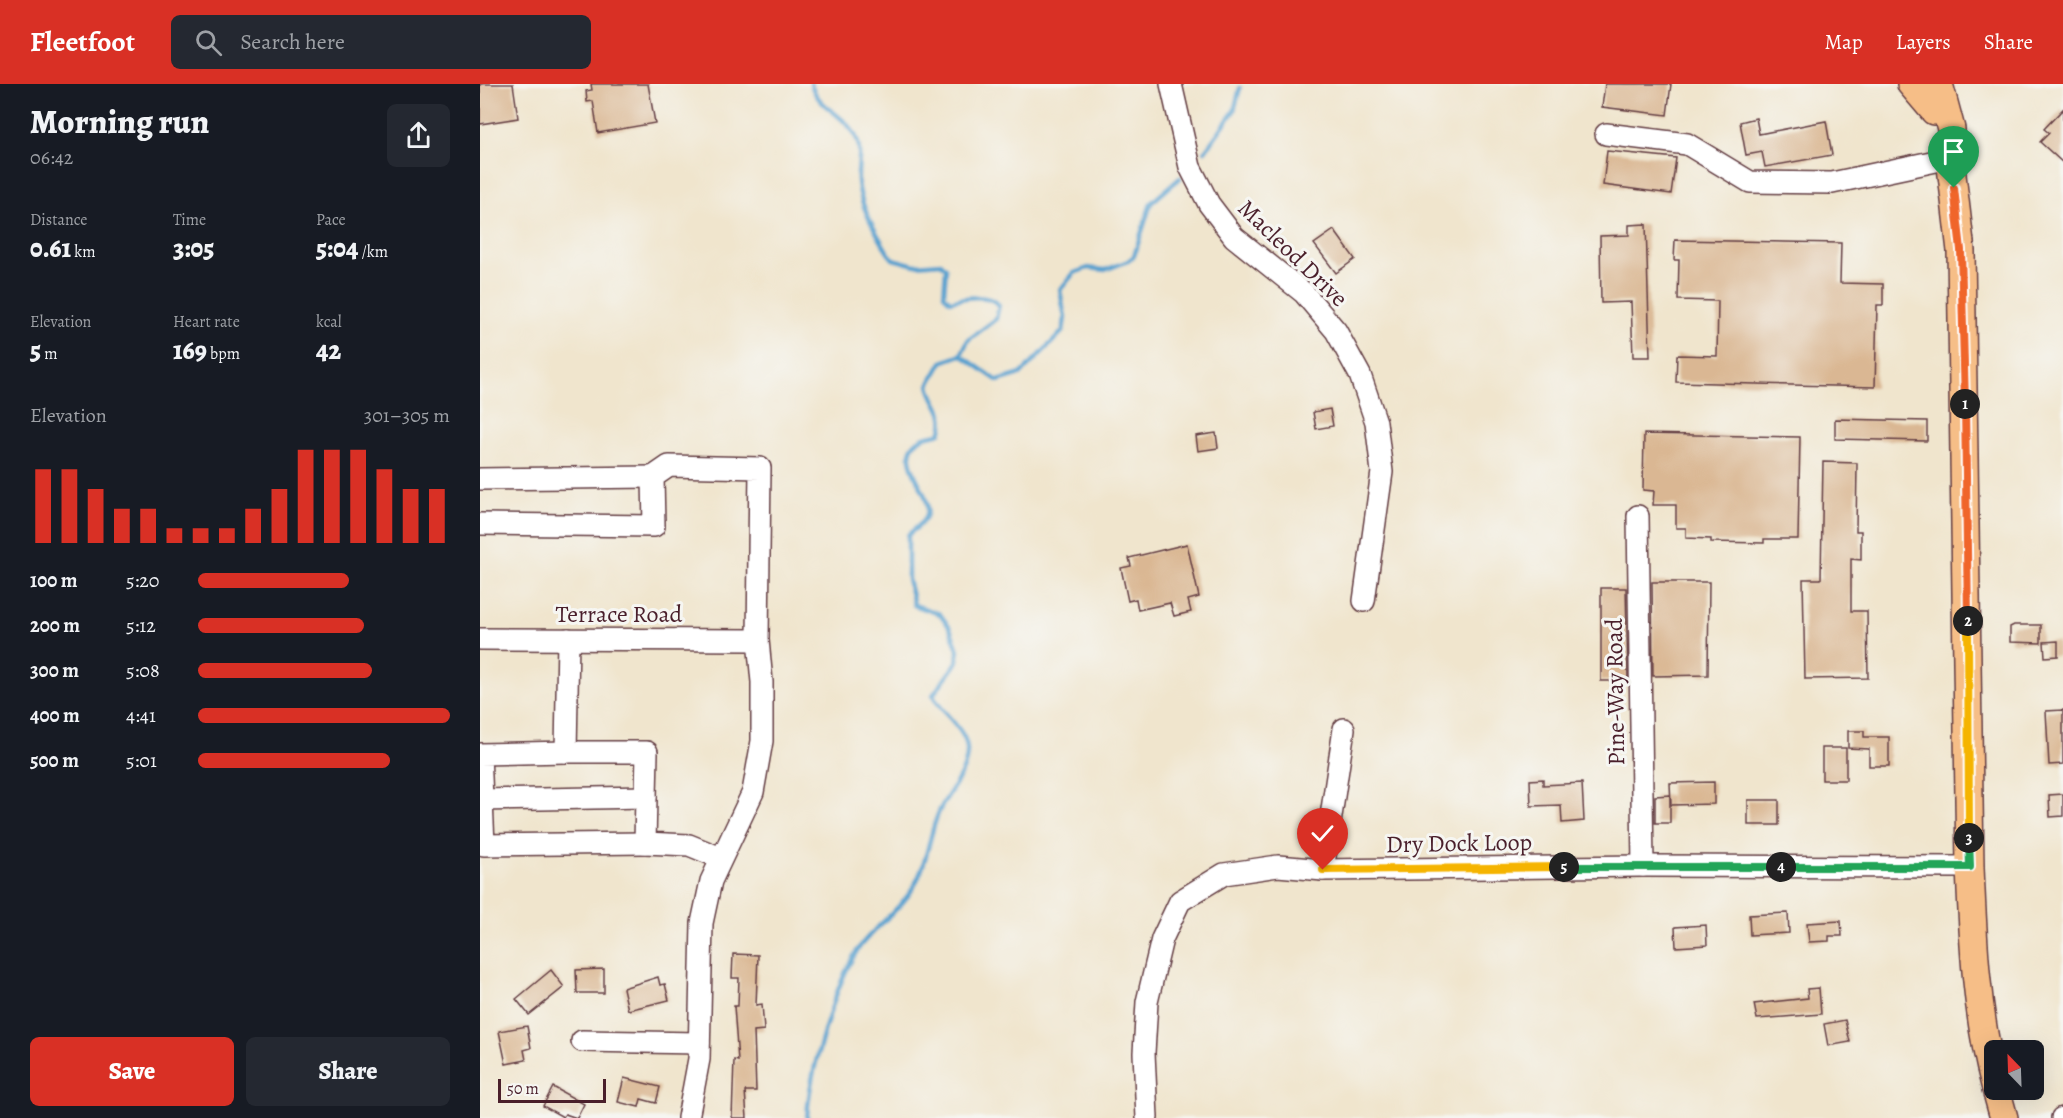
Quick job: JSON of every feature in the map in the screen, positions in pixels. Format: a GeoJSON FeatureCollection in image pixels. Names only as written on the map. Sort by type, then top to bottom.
{"type":"FeatureCollection","features":[{"type":"Feature","properties":{"kind":"main road"},"geometry":{"type":"LineString","coordinates":[[1911,84],[1943,120]]}},
{"type":"Feature","properties":{"kind":"main road"},"geometry":{"type":"LineString","coordinates":[[1926,84],[1943,120]]}},
{"type":"Feature","properties":{"kind":"main road"},"geometry":{"type":"LineString","coordinates":[[1939,84],[1961,250],[1964,314],[1970,867],[1975,977],[1984,1040]]}},
{"type":"Feature","properties":{"kind":"main road"},"geometry":{"type":"LineString","coordinates":[[1943,120],[1956,84]]}},
{"type":"Feature","properties":{"kind":"main road"},"geometry":{"type":"LineString","coordinates":[[1999,1100],[2004,1118]]}},
{"type":"Feature","properties":{"kind":"street","name":"Macleod Drive"},"geometry":{"type":"LineString","coordinates":[[1171,84],[1190,167],[1209,204],[1234,237],[1304,292],[1336,331],[1360,375],[1376,422],[1382,472],[1364,601]]}},
{"type":"Feature","properties":{"kind":"street"},"geometry":{"type":"LineString","coordinates":[[1606,134],[1687,144],[1750,182],[1832,183],[1950,158]]}},
{"type":"Feature","properties":{"kind":"street"},"geometry":{"type":"LineString","coordinates":[[480,479],[653,477],[669,466],[760,468],[758,639],[762,682],[762,741],[753,792],[711,881],[702,923],[699,1043],[688,1118]]}},
{"type":"Feature","properties":{"kind":"street"},"geometry":{"type":"LineString","coordinates":[[480,524],[654,526],[653,477]]}},
{"type":"Feature","properties":{"kind":"street","name":"Pine-Way Road"},"geometry":{"type":"LineString","coordinates":[[1638,516],[1643,867]]}},
{"type":"Feature","properties":{"kind":"street","name":"Terrace Road"},"geometry":{"type":"LineString","coordinates":[[480,639],[758,639]]}},
{"type":"Feature","properties":{"kind":"street"},"geometry":{"type":"LineString","coordinates":[[567,639],[567,752]]}},
{"type":"Feature","properties":{"kind":"street"},"geometry":{"type":"LineString","coordinates":[[1323,870],[1344,729]]}},
{"type":"Feature","properties":{"kind":"street"},"geometry":{"type":"LineString","coordinates":[[645,843],[647,752],[480,754],[484,845],[645,843],[689,846],[721,858]]}},
{"type":"Feature","properties":{"kind":"street"},"geometry":{"type":"LineString","coordinates":[[482,800],[646,797]]}},
{"type":"Feature","properties":{"kind":"street","name":"Dry Dock Loop"},"geometry":{"type":"LineString","coordinates":[[1147,1118],[1143,1053],[1147,1002],[1162,939],[1180,901],[1224,874],[1278,866],[1323,870],[1970,867]]}},
{"type":"Feature","properties":{"kind":"street"},"geometry":{"type":"LineString","coordinates":[[582,1041],[699,1043]]}},
{"type":"Feature","properties":{"kind":"building"},"geometry":{"type":"Polygon","coordinates":[[[480,84],[513,84],[518,118],[480,124],[480,84]]]}},
{"type":"Feature","properties":{"kind":"building"},"geometry":{"type":"Polygon","coordinates":[[[591,84],[648,84],[655,123],[598,133],[593,101],[587,102],[586,91],[592,90],[591,84]]]}},
{"type":"Feature","properties":{"kind":"building"},"geometry":{"type":"Polygon","coordinates":[[[1605,84],[1671,84],[1667,115],[1602,107],[1605,84]]]}},
{"type":"Feature","properties":{"kind":"building"},"geometry":{"type":"Polygon","coordinates":[[[2063,109],[2063,163],[2040,142],[2049,133],[2044,129],[2063,109]]]}},
{"type":"Feature","properties":{"kind":"building"},"geometry":{"type":"Polygon","coordinates":[[[1756,118],[1759,134],[1826,121],[1832,155],[1765,167],[1762,152],[1746,155],[1740,122],[1756,118]]]}},
{"type":"Feature","properties":{"kind":"building"},"geometry":{"type":"Polygon","coordinates":[[[1607,151],[1676,158],[1671,194],[1603,185],[1607,151]]]}},
{"type":"Feature","properties":{"kind":"building"},"geometry":{"type":"Polygon","coordinates":[[[1646,224],[1650,357],[1633,357],[1631,302],[1601,303],[1600,236],[1629,235],[1629,225],[1646,224]]]}},
{"type":"Feature","properties":{"kind":"building"},"geometry":{"type":"Polygon","coordinates":[[[1334,230],[1355,259],[1336,273],[1314,244],[1334,230]]]}},
{"type":"Feature","properties":{"kind":"building"},"geometry":{"type":"Polygon","coordinates":[[[1675,240],[1841,243],[1840,283],[1883,284],[1883,305],[1877,305],[1875,387],[1676,382],[1677,355],[1717,356],[1718,301],[1678,300],[1679,260],[1674,260],[1675,240]]]}},
{"type":"Feature","properties":{"kind":"building"},"geometry":{"type":"Polygon","coordinates":[[[1330,409],[1333,426],[1316,429],[1313,412],[1330,409]]]}},
{"type":"Feature","properties":{"kind":"building"},"geometry":{"type":"Polygon","coordinates":[[[1835,419],[1927,421],[1927,441],[1835,439],[1835,419]]]}},
{"type":"Feature","properties":{"kind":"building"},"geometry":{"type":"Polygon","coordinates":[[[1216,433],[1218,448],[1198,451],[1196,436],[1216,433]]]}},
{"type":"Feature","properties":{"kind":"building"},"geometry":{"type":"Polygon","coordinates":[[[1644,434],[1800,437],[1798,539],[1764,539],[1764,543],[1711,542],[1711,539],[1686,538],[1686,528],[1676,528],[1676,505],[1653,505],[1654,491],[1643,490],[1644,434]]]}},
{"type":"Feature","properties":{"kind":"building"},"geometry":{"type":"Polygon","coordinates":[[[1823,462],[1857,463],[1856,531],[1861,531],[1861,560],[1851,559],[1851,611],[1867,611],[1868,678],[1805,679],[1803,579],[1821,579],[1823,462]]]}},
{"type":"Feature","properties":{"kind":"building"},"geometry":{"type":"Polygon","coordinates":[[[1187,544],[1199,597],[1188,600],[1191,612],[1174,616],[1170,603],[1138,610],[1136,599],[1128,601],[1121,568],[1131,566],[1129,558],[1187,544]]]}},
{"type":"Feature","properties":{"kind":"building"},"geometry":{"type":"Polygon","coordinates":[[[1652,582],[1709,582],[1708,675],[1653,676],[1652,582]]]}},
{"type":"Feature","properties":{"kind":"building"},"geometry":{"type":"Polygon","coordinates":[[[1601,588],[1626,588],[1628,681],[1601,681],[1601,588]]]}},
{"type":"Feature","properties":{"kind":"building"},"geometry":{"type":"Polygon","coordinates":[[[2041,625],[2041,643],[2010,642],[2010,627],[2041,625]]]}},
{"type":"Feature","properties":{"kind":"building"},"geometry":{"type":"Polygon","coordinates":[[[2058,641],[2058,656],[2045,657],[2044,642],[2058,641]]]}},
{"type":"Feature","properties":{"kind":"building"},"geometry":{"type":"Polygon","coordinates":[[[2063,710],[2063,764],[2049,765],[2046,711],[2063,710]]]}},
{"type":"Feature","properties":{"kind":"building"},"geometry":{"type":"Polygon","coordinates":[[[1848,731],[1864,731],[1864,737],[1889,737],[1889,766],[1869,766],[1869,749],[1848,748],[1848,731]]]}},
{"type":"Feature","properties":{"kind":"building"},"geometry":{"type":"Polygon","coordinates":[[[1822,748],[1846,748],[1846,780],[1822,780],[1822,748]]]}},
{"type":"Feature","properties":{"kind":"building"},"geometry":{"type":"Polygon","coordinates":[[[1543,779],[1543,785],[1582,783],[1584,821],[1562,823],[1561,805],[1531,806],[1530,780],[1543,779]]]}},
{"type":"Feature","properties":{"kind":"building"},"geometry":{"type":"Polygon","coordinates":[[[1714,782],[1714,804],[1671,805],[1670,783],[1714,782]]]}},
{"type":"Feature","properties":{"kind":"building"},"geometry":{"type":"Polygon","coordinates":[[[2063,794],[2063,816],[2050,817],[2049,795],[2063,794]]]}},
{"type":"Feature","properties":{"kind":"building"},"geometry":{"type":"Polygon","coordinates":[[[1670,795],[1670,823],[1655,823],[1655,796],[1670,795]]]}},
{"type":"Feature","properties":{"kind":"building"},"geometry":{"type":"Polygon","coordinates":[[[1748,800],[1779,800],[1779,825],[1748,825],[1748,800]]]}},
{"type":"Feature","properties":{"kind":"building"},"geometry":{"type":"Polygon","coordinates":[[[1788,913],[1789,933],[1750,935],[1749,915],[1788,913]]]}},
{"type":"Feature","properties":{"kind":"building"},"geometry":{"type":"Polygon","coordinates":[[[1841,921],[1842,936],[1829,936],[1829,941],[1809,942],[1807,923],[1841,921]]]}},
{"type":"Feature","properties":{"kind":"building"},"geometry":{"type":"Polygon","coordinates":[[[1706,925],[1707,945],[1676,947],[1675,927],[1706,925]]]}},
{"type":"Feature","properties":{"kind":"building"},"geometry":{"type":"Polygon","coordinates":[[[733,954],[758,955],[756,1005],[762,1004],[764,1030],[754,1031],[756,1091],[745,1091],[747,1118],[732,1118],[734,1060],[738,1061],[734,1006],[738,1006],[739,978],[732,978],[733,954]]]}},
{"type":"Feature","properties":{"kind":"building"},"geometry":{"type":"Polygon","coordinates":[[[604,969],[604,993],[577,993],[576,970],[604,969]]]}},
{"type":"Feature","properties":{"kind":"building"},"geometry":{"type":"Polygon","coordinates":[[[551,970],[564,987],[529,1015],[516,999],[551,970]]]}},
{"type":"Feature","properties":{"kind":"building"},"geometry":{"type":"Polygon","coordinates":[[[658,977],[660,985],[665,984],[669,1000],[628,1010],[623,988],[658,977]]]}},
{"type":"Feature","properties":{"kind":"building"},"geometry":{"type":"Polygon","coordinates":[[[1819,988],[1821,1014],[1757,1019],[1754,1004],[1808,998],[1807,989],[1819,988]]]}},
{"type":"Feature","properties":{"kind":"building"},"geometry":{"type":"Polygon","coordinates":[[[1845,1020],[1850,1042],[1828,1046],[1824,1024],[1845,1020]]]}},
{"type":"Feature","properties":{"kind":"building"},"geometry":{"type":"Polygon","coordinates":[[[527,1026],[531,1048],[524,1050],[526,1060],[506,1064],[499,1031],[527,1026]]]}},
{"type":"Feature","properties":{"kind":"building"},"geometry":{"type":"Polygon","coordinates":[[[624,1078],[660,1087],[656,1103],[641,1099],[639,1107],[618,1102],[624,1078]]]}},
{"type":"Feature","properties":{"kind":"building"},"geometry":{"type":"Polygon","coordinates":[[[553,1087],[584,1104],[577,1118],[565,1114],[563,1117],[543,1106],[553,1087]]]}},
{"type":"Feature","properties":{"kind":"waterway"},"geometry":{"type":"LineString","coordinates":[[811,84],[819,99],[855,135],[859,146],[859,191],[873,227],[893,259],[915,265],[941,263],[946,268],[944,295],[950,301],[982,298],[999,305],[996,319],[968,340],[961,355]]}},
{"type":"Feature","properties":{"kind":"waterway"},"geometry":{"type":"LineString","coordinates":[[1205,151],[1234,111],[1240,88]]}},
{"type":"Feature","properties":{"kind":"waterway"},"geometry":{"type":"LineString","coordinates":[[807,1118],[818,1054],[842,981],[861,945],[902,903],[913,888],[918,879],[938,814],[966,761],[964,737],[933,695],[957,662],[958,650],[950,628],[940,614],[914,605],[908,579],[908,535],[919,526],[927,514],[925,495],[915,475],[910,454],[913,446],[922,438],[940,433],[942,426],[941,414],[929,385],[942,362],[961,355],[998,381],[1021,374],[1063,331],[1065,318],[1060,290],[1074,273],[1088,268],[1105,270],[1128,261],[1134,256],[1151,203],[1180,178]]}},
{"type":"Feature","properties":{"kind":"route"},"geometry":{"type":"LineString","coordinates":[[1323,870],[1970,867],[1964,314],[1961,250],[1954,188]]}}]}
